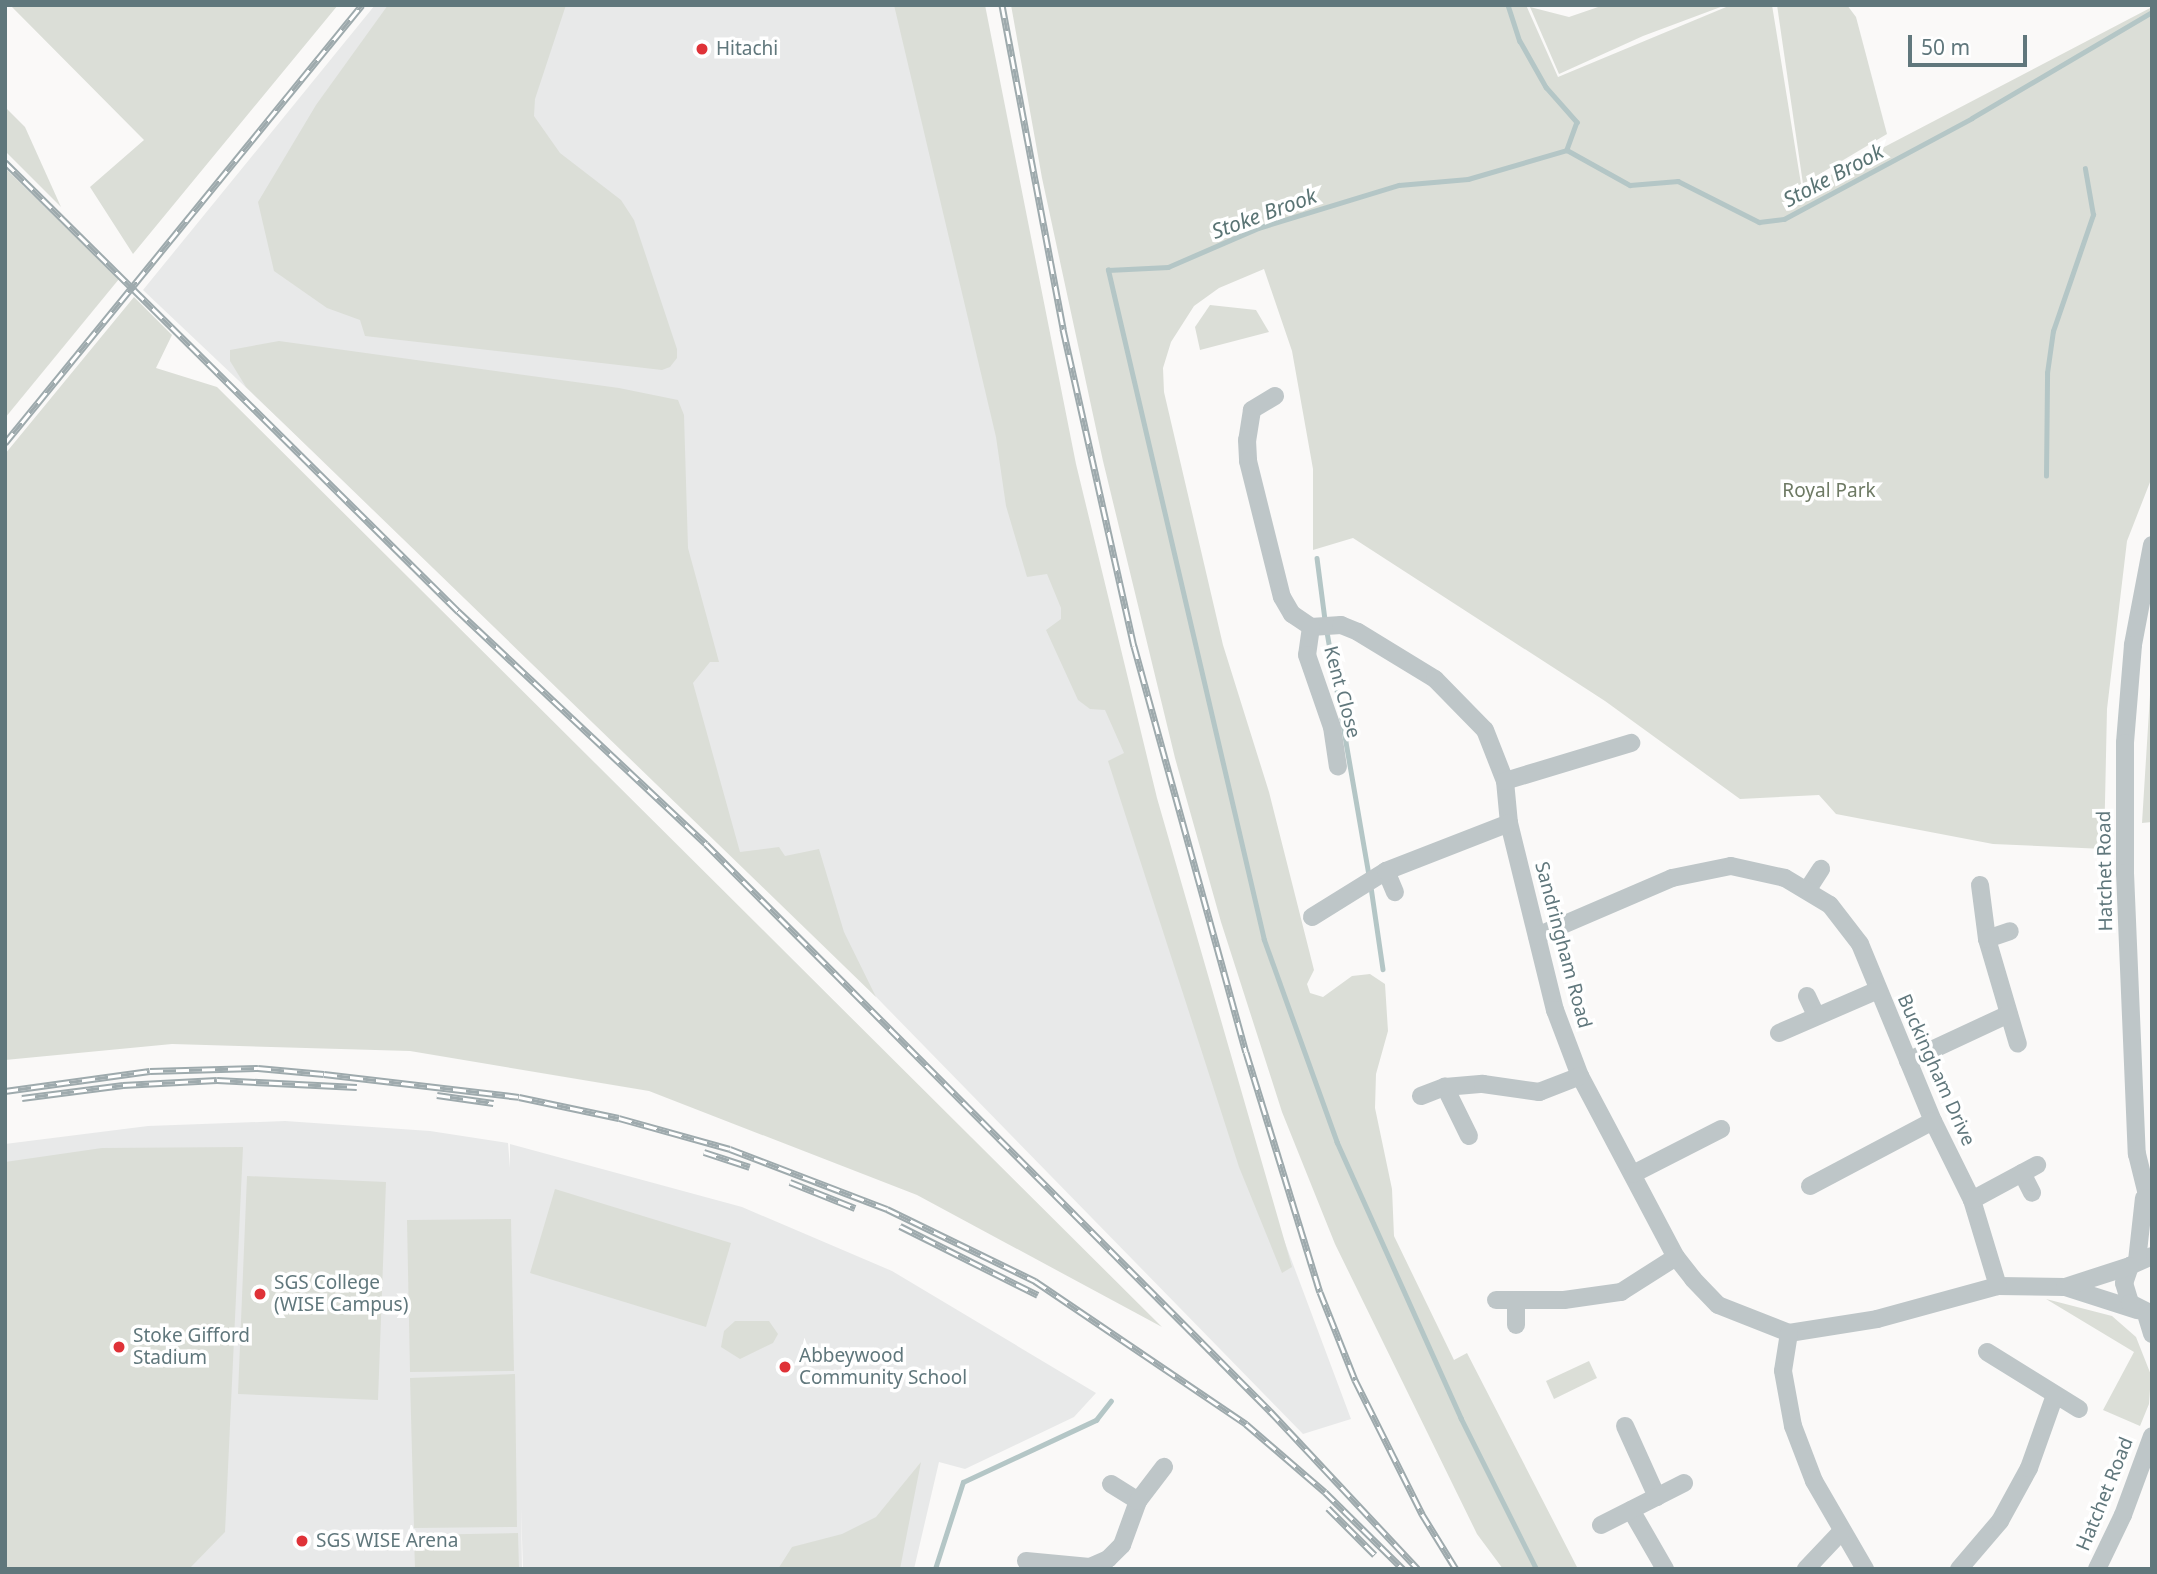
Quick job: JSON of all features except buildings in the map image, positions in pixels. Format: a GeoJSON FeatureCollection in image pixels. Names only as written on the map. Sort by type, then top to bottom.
{"type":"FeatureCollection","features":[{"type":"Feature","properties":{"kind":"street"},"geometry":{"type":"LineString","coordinates":[[1275,396],[1245,406],[1248,461],[1273,576],[1292,614],[1311,627]]}},
{"type":"Feature","properties":{"kind":"street","name":"Hatchet Road"},"geometry":{"type":"LineString","coordinates":[[2145,1313],[2124,1290],[2140,1261],[2144,1197],[2131,1050],[2125,743],[2133,645],[2152,545]]}},
{"type":"Feature","properties":{"kind":"street","name":"Sandringham Road"},"geometry":{"type":"LineString","coordinates":[[1311,627],[1342,625],[1358,632],[1439,682],[1477,718],[1505,780],[1509,823],[1555,1010],[1580,1076],[1676,1257],[1718,1306],[1789,1333],[1877,1319],[1998,1286],[2065,1287],[2145,1313]]}},
{"type":"Feature","properties":{"kind":"street","name":"Kent Close"},"geometry":{"type":"LineString","coordinates":[[1311,627],[1307,655],[1332,726],[1338,767]]}},
{"type":"Feature","properties":{"kind":"street"},"geometry":{"type":"LineString","coordinates":[[1505,780],[1631,743]]}},
{"type":"Feature","properties":{"kind":"street"},"geometry":{"type":"LineString","coordinates":[[1312,918],[1386,871],[1509,823]]}},
{"type":"Feature","properties":{"kind":"street","name":"Buckingham Drive"},"geometry":{"type":"LineString","coordinates":[[1538,936],[1702,869],[1731,866],[1760,869],[1808,889],[1846,922],[1933,1121],[1972,1200],[1998,1286]]}},
{"type":"Feature","properties":{"kind":"street"},"geometry":{"type":"LineString","coordinates":[[1808,889],[1821,869]]}},
{"type":"Feature","properties":{"kind":"street"},"geometry":{"type":"LineString","coordinates":[[1386,871],[1395,892]]}},
{"type":"Feature","properties":{"kind":"street"},"geometry":{"type":"LineString","coordinates":[[1980,886],[1987,939],[2018,1044]]}},
{"type":"Feature","properties":{"kind":"street"},"geometry":{"type":"LineString","coordinates":[[1987,939],[2010,931]]}},
{"type":"Feature","properties":{"kind":"street"},"geometry":{"type":"LineString","coordinates":[[1779,1034],[1816,1015],[1878,990]]}},
{"type":"Feature","properties":{"kind":"street"},"geometry":{"type":"LineString","coordinates":[[1807,996],[1816,1015]]}},
{"type":"Feature","properties":{"kind":"street"},"geometry":{"type":"LineString","coordinates":[[1908,1061],[2009,1014]]}},
{"type":"Feature","properties":{"kind":"street"},"geometry":{"type":"LineString","coordinates":[[1421,1096],[1446,1087],[1483,1084],[1539,1092],[1580,1076]]}},
{"type":"Feature","properties":{"kind":"street"},"geometry":{"type":"LineString","coordinates":[[1446,1087],[1469,1136]]}},
{"type":"Feature","properties":{"kind":"street"},"geometry":{"type":"LineString","coordinates":[[1810,1186],[1933,1121]]}},
{"type":"Feature","properties":{"kind":"street"},"geometry":{"type":"LineString","coordinates":[[1633,1174],[1721,1129]]}},
{"type":"Feature","properties":{"kind":"street"},"geometry":{"type":"LineString","coordinates":[[1972,1200],[2029,1169],[2032,1193]]}},
{"type":"Feature","properties":{"kind":"street","name":"Hatchet Road"},"geometry":{"type":"LineString","coordinates":[[2144,1197],[2152,1215]]}},
{"type":"Feature","properties":{"kind":"street"},"geometry":{"type":"LineString","coordinates":[[1496,1300],[1621,1292],[1676,1257]]}},
{"type":"Feature","properties":{"kind":"street","name":"Sandringham Road"},"geometry":{"type":"LineString","coordinates":[[2065,1287],[2140,1261]]}},
{"type":"Feature","properties":{"kind":"street"},"geometry":{"type":"LineString","coordinates":[[1516,1300],[1516,1325]]}},
{"type":"Feature","properties":{"kind":"street"},"geometry":{"type":"LineString","coordinates":[[2145,1313],[2152,1334]]}},
{"type":"Feature","properties":{"kind":"street"},"geometry":{"type":"LineString","coordinates":[[1789,1333],[1783,1371],[1793,1426],[1840,1534],[1865,1569]]}},
{"type":"Feature","properties":{"kind":"street"},"geometry":{"type":"LineString","coordinates":[[1987,1352],[2080,1409]]}},
{"type":"Feature","properties":{"kind":"street"},"geometry":{"type":"LineString","coordinates":[[1959,1569],[2000,1521],[2028,1468],[2055,1395]]}},
{"type":"Feature","properties":{"kind":"street"},"geometry":{"type":"LineString","coordinates":[[1625,1426],[1657,1497]]}},
{"type":"Feature","properties":{"kind":"street","name":"Hatchet Road"},"geometry":{"type":"LineString","coordinates":[[2097,1569],[2123,1515],[2152,1436]]}},
{"type":"Feature","properties":{"kind":"street"},"geometry":{"type":"LineString","coordinates":[[1026,1561],[1046,1567],[1090,1567],[1108,1559],[1122,1545],[1138,1501],[1164,1467]]}},
{"type":"Feature","properties":{"kind":"street"},"geometry":{"type":"LineString","coordinates":[[1111,1483],[1138,1501]]}},
{"type":"Feature","properties":{"kind":"street"},"geometry":{"type":"LineString","coordinates":[[1601,1525],[1684,1483]]}},
{"type":"Feature","properties":{"kind":"street"},"geometry":{"type":"LineString","coordinates":[[1631,1510],[1665,1569]]}},
{"type":"Feature","properties":{"kind":"street"},"geometry":{"type":"LineString","coordinates":[[1806,1569],[1840,1534]]}},
{"type":"Feature","properties":{"kind":"shaded area"},"geometry":{"type":"Polygon","coordinates":[[[375,5],[980,5],[1124,703],[1269,1200],[1351,1419],[1303,1434],[716,833],[143,290],[375,5]]]}},
{"type":"Feature","properties":{"kind":"shaded area"},"geometry":{"type":"Polygon","coordinates":[[[285,1121],[430,1131],[508,1143],[510,1168],[510,1144],[742,1207],[892,1271],[1096,1393],[1074,1417],[965,1469],[939,1462],[914,1569],[523,1569],[521,1508],[522,1569],[5,1569],[5,1144],[148,1126],[285,1121]]]}},
{"type":"Feature","properties":{"kind":"green space"},"geometry":{"type":"Polygon","coordinates":[[[10,5],[338,5],[133,254],[90,187],[144,140],[10,5]]]}},
{"type":"Feature","properties":{"kind":"green space"},"geometry":{"type":"Polygon","coordinates":[[[388,5],[566,5],[535,99],[534,116],[560,153],[621,200],[634,220],[677,349],[677,358],[670,367],[662,370],[365,336],[360,320],[327,308],[274,271],[258,202],[316,105],[388,5]]]}},
{"type":"Feature","properties":{"kind":"green space"},"geometry":{"type":"Polygon","coordinates":[[[894,5],[985,5],[1076,464],[1157,798],[1292,1267],[1282,1273],[1239,1167],[1108,761],[1124,753],[1105,710],[1090,709],[1078,700],[1046,630],[1061,619],[1061,608],[1047,574],[1027,577],[1006,506],[996,437],[894,5]]]}},
{"type":"Feature","properties":{"kind":"green space","name":"Royal Park"},"geometry":{"type":"Polygon","coordinates":[[[1011,5],[1526,5],[1558,77],[1731,5],[1772,5],[1802,190],[2152,7],[2152,477],[2127,541],[2107,709],[2104,849],[1993,844],[1836,814],[1819,795],[1740,799],[1605,701],[1353,538],[1313,550],[1313,469],[1292,351],[1264,269],[1219,288],[1194,306],[1171,342],[1163,368],[1164,392],[1223,645],[1269,792],[1314,970],[1307,984],[1310,993],[1323,997],[1352,976],[1370,974],[1385,984],[1388,1031],[1376,1074],[1375,1108],[1392,1189],[1394,1236],[1454,1360],[1467,1353],[1578,1569],[1503,1569],[1477,1534],[1335,1244],[1282,1112],[1221,922],[1175,758],[1103,461],[1042,178],[1011,5]]]}},
{"type":"Feature","properties":{"kind":"green space"},"geometry":{"type":"Polygon","coordinates":[[[1604,5],[1726,5],[1643,36],[1559,74],[1530,7],[1569,17],[1604,5]]]}},
{"type":"Feature","properties":{"kind":"green space"},"geometry":{"type":"Polygon","coordinates":[[[1777,5],[1847,5],[1856,17],[1887,134],[1803,184],[1777,5]]]}},
{"type":"Feature","properties":{"kind":"green space"},"geometry":{"type":"Polygon","coordinates":[[[5,107],[25,127],[61,207],[5,151],[5,107]]]}},
{"type":"Feature","properties":{"kind":"green space"},"geometry":{"type":"Polygon","coordinates":[[[5,168],[119,279],[5,418],[5,168]]]}},
{"type":"Feature","properties":{"kind":"green space"},"geometry":{"type":"Polygon","coordinates":[[[134,297],[172,335],[156,368],[217,387],[1162,1327],[917,1195],[649,1091],[410,1051],[172,1044],[5,1060],[5,454],[134,297]]]}},
{"type":"Feature","properties":{"kind":"green space"},"geometry":{"type":"Polygon","coordinates":[[[1210,305],[1256,310],[1269,332],[1200,350],[1195,327],[1210,305]]]}},
{"type":"Feature","properties":{"kind":"green space"},"geometry":{"type":"Polygon","coordinates":[[[279,341],[619,388],[678,400],[684,415],[688,548],[719,662],[710,662],[693,683],[740,852],[779,847],[785,856],[819,849],[844,932],[876,997],[246,387],[230,361],[230,350],[279,341]]]}},
{"type":"Feature","properties":{"kind":"green space"},"geometry":{"type":"Polygon","coordinates":[[[2152,663],[2152,822],[2142,823],[2152,663]]]}},
{"type":"Feature","properties":{"kind":"green space","name":"Stoke Gifford Stadium"},"geometry":{"type":"Polygon","coordinates":[[[243,1147],[225,1532],[189,1569],[5,1569],[5,1162],[102,1148],[243,1147]]]}},
{"type":"Feature","properties":{"kind":"green space"},"geometry":{"type":"Polygon","coordinates":[[[247,1176],[386,1182],[378,1400],[238,1394],[247,1176]]]}},
{"type":"Feature","properties":{"kind":"green space"},"geometry":{"type":"Polygon","coordinates":[[[555,1189],[731,1243],[706,1327],[530,1273],[555,1189]]]}},
{"type":"Feature","properties":{"kind":"green space"},"geometry":{"type":"Polygon","coordinates":[[[511,1219],[514,1371],[410,1372],[407,1220],[511,1219]]]}},
{"type":"Feature","properties":{"kind":"green space"},"geometry":{"type":"Polygon","coordinates":[[[2046,1299],[2112,1316],[2136,1337],[2151,1375],[2149,1404],[2140,1426],[2103,1410],[2134,1352],[2046,1299]]]}},
{"type":"Feature","properties":{"kind":"green space"},"geometry":{"type":"Polygon","coordinates":[[[735,1321],[769,1321],[778,1334],[773,1343],[740,1359],[721,1347],[724,1331],[735,1321]]]}},
{"type":"Feature","properties":{"kind":"green space"},"geometry":{"type":"Polygon","coordinates":[[[1589,1361],[1597,1378],[1554,1399],[1546,1381],[1589,1361]]]}},
{"type":"Feature","properties":{"kind":"green space"},"geometry":{"type":"Polygon","coordinates":[[[515,1374],[517,1527],[414,1528],[410,1378],[515,1374]]]}},
{"type":"Feature","properties":{"kind":"green space"},"geometry":{"type":"Polygon","coordinates":[[[921,1462],[900,1569],[778,1569],[792,1547],[842,1534],[876,1517],[921,1462]]]}},
{"type":"Feature","properties":{"kind":"green space"},"geometry":{"type":"Polygon","coordinates":[[[518,1533],[519,1569],[415,1569],[414,1535],[518,1533]]]}},
{"type":"Feature","properties":{"kind":"waterway"},"geometry":{"type":"LineString","coordinates":[[1508,5],[1520,41],[1546,87],[1577,122],[1567,150]]}},
{"type":"Feature","properties":{"kind":"waterway","name":"Stoke Brook"},"geometry":{"type":"LineString","coordinates":[[1536,1569],[1461,1419],[1337,1143],[1264,940],[1108,270],[1168,267],[1258,228],[1399,185],[1468,179],[1567,150],[1630,185],[1678,181],[1759,222],[1784,219],[1972,118],[2152,12]]}},
{"type":"Feature","properties":{"kind":"waterway"},"geometry":{"type":"LineString","coordinates":[[2046,476],[2047,373],[2053,331],[2093,215],[2085,169]]}},
{"type":"Feature","properties":{"kind":"waterway"},"geometry":{"type":"LineString","coordinates":[[1317,558],[1325,620]]}},
{"type":"Feature","properties":{"kind":"waterway"},"geometry":{"type":"LineString","coordinates":[[1327,632],[1369,875]]}},
{"type":"Feature","properties":{"kind":"waterway"},"geometry":{"type":"LineString","coordinates":[[1371,887],[1383,969]]}},
{"type":"Feature","properties":{"kind":"waterway"},"geometry":{"type":"LineString","coordinates":[[935,1569],[963,1482],[1096,1420],[1111,1401]]}},
{"type":"Feature","properties":{"kind":"railway"},"geometry":{"type":"LineString","coordinates":[[5,443],[362,5]]}},
{"type":"Feature","properties":{"kind":"railway"},"geometry":{"type":"LineString","coordinates":[[1002,5],[1063,329],[1134,646],[1246,1052],[1320,1292],[1355,1380],[1422,1514],[1456,1569]]}},
{"type":"Feature","properties":{"kind":"railway"},"geometry":{"type":"LineString","coordinates":[[5,162],[458,611],[706,844],[1270,1411],[1418,1569]]}},
{"type":"Feature","properties":{"kind":"railway"},"geometry":{"type":"LineString","coordinates":[[5,1091],[150,1071],[258,1068],[519,1097],[619,1118],[730,1149],[887,1209],[1035,1281],[1246,1424],[1325,1492],[1403,1569]]}},
{"type":"Feature","properties":{"kind":"railway"},"geometry":{"type":"LineString","coordinates":[[22,1098],[123,1085],[217,1080],[357,1087]]}},
{"type":"Feature","properties":{"kind":"railway"},"geometry":{"type":"LineString","coordinates":[[437,1095],[493,1103]]}},
{"type":"Feature","properties":{"kind":"railway"},"geometry":{"type":"LineString","coordinates":[[704,1152],[750,1167]]}},
{"type":"Feature","properties":{"kind":"railway"},"geometry":{"type":"LineString","coordinates":[[790,1182],[855,1208]]}},
{"type":"Feature","properties":{"kind":"railway"},"geometry":{"type":"LineString","coordinates":[[900,1226],[1038,1295]]}},
{"type":"Feature","properties":{"kind":"railway"},"geometry":{"type":"LineString","coordinates":[[1328,1508],[1375,1555]]}},
{"type":"Feature","properties":{"kind":"place","name":"Hitachi"},"geometry":{"type":"Point","coordinates":[702,49]}},
{"type":"Feature","properties":{"kind":"place","name":"SGS College (WISE Campus)"},"geometry":{"type":"Point","coordinates":[260,1294]}},
{"type":"Feature","properties":{"kind":"place","name":"Stoke Gifford Stadium"},"geometry":{"type":"Point","coordinates":[119,1347]}},
{"type":"Feature","properties":{"kind":"place","name":"Abbeywood Community School"},"geometry":{"type":"Point","coordinates":[785,1367]}},
{"type":"Feature","properties":{"kind":"place","name":"SGS WISE Arena"},"geometry":{"type":"Point","coordinates":[302,1541]}}]}
